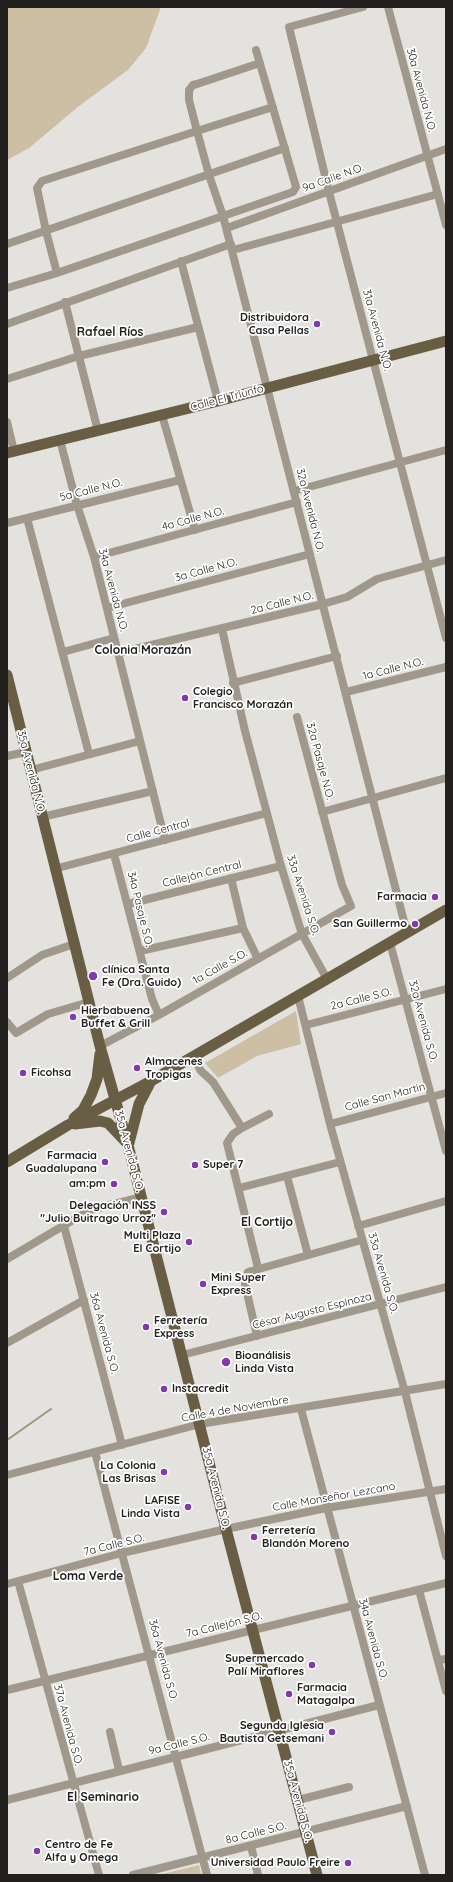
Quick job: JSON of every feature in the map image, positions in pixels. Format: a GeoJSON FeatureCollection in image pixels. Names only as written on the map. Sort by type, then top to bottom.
{"type":"FeatureCollection","features":[{"type":"Feature","properties":{"kind":"main road","name":"Calle El Triunfo"},"geometry":{"type":"LineString","coordinates":[[10,452],[218,401],[446,341]]}},
{"type":"Feature","properties":{"kind":"main road","name":"35a Avenida N.O."},"geometry":{"type":"LineString","coordinates":[[7,675],[54,869]]}},
{"type":"Feature","properties":{"kind":"main road"},"geometry":{"type":"LineString","coordinates":[[54,869],[88,1002],[116,1100]]}},
{"type":"Feature","properties":{"kind":"main road"},"geometry":{"type":"LineString","coordinates":[[7,1162],[68,1125],[152,1081],[446,910]]}},
{"type":"Feature","properties":{"kind":"main road"},"geometry":{"type":"LineString","coordinates":[[68,1125],[83,1110],[91,1095],[97,1079],[100,1046]]}},
{"type":"Feature","properties":{"kind":"main road"},"geometry":{"type":"LineString","coordinates":[[128,1145],[134,1117],[139,1104],[152,1081]]}},
{"type":"Feature","properties":{"kind":"main road","name":"35a Avenida S.O."},"geometry":{"type":"LineString","coordinates":[[116,1100],[226,1529],[317,1875]]}},
{"type":"Feature","properties":{"kind":"main road"},"geometry":{"type":"LineString","coordinates":[[68,1125],[100,1122],[108,1123],[113,1126],[128,1145]]}},
{"type":"Feature","properties":{"kind":"street","name":"31a Avenida N.O."},"geometry":{"type":"LineString","coordinates":[[364,7],[289,27],[329,192],[446,638]]}},
{"type":"Feature","properties":{"kind":"street","name":"30a Avenida N.O."},"geometry":{"type":"LineString","coordinates":[[388,7],[446,225]]}},
{"type":"Feature","properties":{"kind":"street"},"geometry":{"type":"LineString","coordinates":[[7,288],[57,273],[293,192],[296,187],[296,181],[256,50]]}},
{"type":"Feature","properties":{"kind":"street","name":"32a Avenida N.O."},"geometry":{"type":"LineString","coordinates":[[260,63],[193,85],[188,95],[209,175],[227,228],[373,798]]}},
{"type":"Feature","properties":{"kind":"street"},"geometry":{"type":"LineString","coordinates":[[57,273],[37,188],[42,181],[273,107]]}},
{"type":"Feature","properties":{"kind":"street"},"geometry":{"type":"LineString","coordinates":[[7,244],[285,148]]}},
{"type":"Feature","properties":{"kind":"street","name":"9a Calle N.O."},"geometry":{"type":"LineString","coordinates":[[227,228],[446,149]]}},
{"type":"Feature","properties":{"kind":"street"},"geometry":{"type":"LineString","coordinates":[[7,324],[181,261],[438,194]]}},
{"type":"Feature","properties":{"kind":"street"},"geometry":{"type":"LineString","coordinates":[[181,261],[218,401]]}},
{"type":"Feature","properties":{"kind":"street"},"geometry":{"type":"LineString","coordinates":[[65,302],[98,431]]}},
{"type":"Feature","properties":{"kind":"street"},"geometry":{"type":"LineString","coordinates":[[7,379],[79,356],[198,327]]}},
{"type":"Feature","properties":{"kind":"street"},"geometry":{"type":"LineString","coordinates":[[162,415],[195,530]]}},
{"type":"Feature","properties":{"kind":"street"},"geometry":{"type":"LineString","coordinates":[[7,425],[10,452]]}},
{"type":"Feature","properties":{"kind":"street","name":"34a Avenida N.O."},"geometry":{"type":"LineString","coordinates":[[60,440],[76,505],[94,557],[165,840]]}},
{"type":"Feature","properties":{"kind":"street"},"geometry":{"type":"LineString","coordinates":[[294,491],[446,450]]}},
{"type":"Feature","properties":{"kind":"street","name":"5a Calle N.O."},"geometry":{"type":"LineString","coordinates":[[7,523],[180,480]]}},
{"type":"Feature","properties":{"kind":"street","name":"4a Calle N.O."},"geometry":{"type":"LineString","coordinates":[[94,557],[297,502]]}},
{"type":"Feature","properties":{"kind":"street"},"geometry":{"type":"LineString","coordinates":[[27,518],[89,754]]}},
{"type":"Feature","properties":{"kind":"street","name":"3a Calle N.O."},"geometry":{"type":"LineString","coordinates":[[107,608],[310,554]]}},
{"type":"Feature","properties":{"kind":"street","name":"2a Calle N.O."},"geometry":{"type":"LineString","coordinates":[[118,653],[222,629],[348,597],[377,579],[446,560]]}},
{"type":"Feature","properties":{"kind":"street","name":"33a Avenida S.O."},"geometry":{"type":"LineString","coordinates":[[222,629],[233,683],[281,866],[302,934],[327,979]]}},
{"type":"Feature","properties":{"kind":"street"},"geometry":{"type":"LineString","coordinates":[[63,652],[114,638]]}},
{"type":"Feature","properties":{"kind":"street"},"geometry":{"type":"LineString","coordinates":[[233,683],[336,656]]}},
{"type":"Feature","properties":{"kind":"street","name":"1a Calle N.O."},"geometry":{"type":"LineString","coordinates":[[346,692],[446,667]]}},
{"type":"Feature","properties":{"kind":"street","name":"32a Pasaje N.O."},"geometry":{"type":"LineString","coordinates":[[297,717],[342,885],[351,906]]}},
{"type":"Feature","properties":{"kind":"street"},"geometry":{"type":"LineString","coordinates":[[31,770],[140,741]]}},
{"type":"Feature","properties":{"kind":"street"},"geometry":{"type":"LineString","coordinates":[[7,756],[26,752]]}},
{"type":"Feature","properties":{"kind":"street"},"geometry":{"type":"LineString","coordinates":[[322,812],[446,778]]}},
{"type":"Feature","properties":{"kind":"street"},"geometry":{"type":"LineString","coordinates":[[42,817],[153,791]]}},
{"type":"Feature","properties":{"kind":"street"},"geometry":{"type":"LineString","coordinates":[[373,798],[407,933]]}},
{"type":"Feature","properties":{"kind":"street","name":"Calle Central"},"geometry":{"type":"LineString","coordinates":[[54,869],[267,813]]}},
{"type":"Feature","properties":{"kind":"street","name":"34a Pasaje S.O."},"geometry":{"type":"LineString","coordinates":[[114,854],[152,999],[159,1015]]}},
{"type":"Feature","properties":{"kind":"street","name":"Callejón Central"},"geometry":{"type":"LineString","coordinates":[[128,904],[281,866]]}},
{"type":"Feature","properties":{"kind":"street"},"geometry":{"type":"LineString","coordinates":[[231,878],[243,928],[258,959]]}},
{"type":"Feature","properties":{"kind":"street","name":"1a Calle S.O."},"geometry":{"type":"LineString","coordinates":[[100,1046],[159,1015],[351,906]]}},
{"type":"Feature","properties":{"kind":"street"},"geometry":{"type":"LineString","coordinates":[[140,952],[243,928]]}},
{"type":"Feature","properties":{"kind":"street","name":"32a Avenida S.O."},"geometry":{"type":"LineString","coordinates":[[390,943],[446,1151]]}},
{"type":"Feature","properties":{"kind":"street"},"geometry":{"type":"LineString","coordinates":[[7,978],[42,955],[74,944]]}},
{"type":"Feature","properties":{"kind":"street","name":"2a Calle S.O."},"geometry":{"type":"LineString","coordinates":[[306,1025],[446,989]]}},
{"type":"Feature","properties":{"kind":"street","name":"33a Avenida S.O."},"geometry":{"type":"LineString","coordinates":[[298,996],[340,1162],[405,1392],[446,1556]]}},
{"type":"Feature","properties":{"kind":"street"},"geometry":{"type":"LineString","coordinates":[[7,1022],[16,1033],[48,1014],[88,1002]]}},
{"type":"Feature","properties":{"kind":"street"},"geometry":{"type":"LineString","coordinates":[[193,1056],[201,1071],[213,1082],[242,1128]]}},
{"type":"Feature","properties":{"kind":"street","name":"Calle San Martin"},"geometry":{"type":"LineString","coordinates":[[330,1124],[446,1093]]}},
{"type":"Feature","properties":{"kind":"street"},"geometry":{"type":"LineString","coordinates":[[258,1268],[240,1188],[227,1143],[233,1134],[269,1114]]}},
{"type":"Feature","properties":{"kind":"street"},"geometry":{"type":"LineString","coordinates":[[240,1188],[340,1162]]}},
{"type":"Feature","properties":{"kind":"street"},"geometry":{"type":"LineString","coordinates":[[287,1176],[308,1255]]}},
{"type":"Feature","properties":{"kind":"street"},"geometry":{"type":"LineString","coordinates":[[7,1259],[90,1210],[142,1197]]}},
{"type":"Feature","properties":{"kind":"street"},"geometry":{"type":"LineString","coordinates":[[358,1226],[446,1201]]}},
{"type":"Feature","properties":{"kind":"street","name":"36a Avenida S.O."},"geometry":{"type":"LineString","coordinates":[[64,1226],[122,1445]]}},
{"type":"Feature","properties":{"kind":"street"},"geometry":{"type":"LineString","coordinates":[[257,1336],[245,1284],[248,1272],[362,1240]]}},
{"type":"Feature","properties":{"kind":"street","name":"César Augusto Espinoza"},"geometry":{"type":"LineString","coordinates":[[182,1355],[446,1287]]}},
{"type":"Feature","properties":{"kind":"street"},"geometry":{"type":"LineString","coordinates":[[7,1343],[84,1300]]}},
{"type":"Feature","properties":{"kind":"street","name":"Calle 4 de Noviembre"},"geometry":{"type":"LineString","coordinates":[[7,1475],[200,1424],[301,1409],[446,1384]]}},
{"type":"Feature","properties":{"kind":"street","name":"34a Avenida S.O."},"geometry":{"type":"LineString","coordinates":[[301,1409],[352,1606],[426,1875]]}},
{"type":"Feature","properties":{"kind":"street","name":"36a Avenida S.O."},"geometry":{"type":"LineString","coordinates":[[95,1452],[150,1654],[207,1875]]}},
{"type":"Feature","properties":{"kind":"street","name":"Calle Monseñor Lezcano"},"geometry":{"type":"LineString","coordinates":[[226,1529],[326,1508],[446,1489]]}},
{"type":"Feature","properties":{"kind":"street","name":"7a Calle S.O."},"geometry":{"type":"LineString","coordinates":[[7,1584],[122,1553],[226,1529]]}},
{"type":"Feature","properties":{"kind":"street","name":"37a Avenida S.O."},"geometry":{"type":"LineString","coordinates":[[18,1581],[44,1681],[99,1875]]}},
{"type":"Feature","properties":{"kind":"street","name":"7a Callejón S.O."},"geometry":{"type":"LineString","coordinates":[[7,1690],[252,1629],[446,1583]]}},
{"type":"Feature","properties":{"kind":"street"},"geometry":{"type":"LineString","coordinates":[[419,1590],[442,1659],[446,1691]]}},
{"type":"Feature","properties":{"kind":"street","name":"9a Calle S.O."},"geometry":{"type":"LineString","coordinates":[[7,1800],[72,1782],[379,1705]]}},
{"type":"Feature","properties":{"kind":"street"},"geometry":{"type":"LineString","coordinates":[[110,1732],[120,1770]]}},
{"type":"Feature","properties":{"kind":"street"},"geometry":{"type":"LineString","coordinates":[[298,1800],[349,1787]]}},
{"type":"Feature","properties":{"kind":"street","name":"8a Calle S.O."},"geometry":{"type":"LineString","coordinates":[[133,1875],[407,1806]]}},
{"type":"Feature","properties":{"kind":"street"},"geometry":{"type":"LineString","coordinates":[[251,1846],[258,1875]]}},
{"type":"Feature","properties":{"kind":"shaded area"},"geometry":{"type":"Polygon","coordinates":[[[7,7],[161,7],[146,48],[128,70],[79,106],[29,148],[7,160],[7,7]]]}},
{"type":"Feature","properties":{"kind":"shaded area"},"geometry":{"type":"Polygon","coordinates":[[[296,1011],[301,1044],[257,1056],[218,1078],[205,1063],[296,1011]]]}},
{"type":"Feature","properties":{"kind":"shaded area"},"geometry":{"type":"Polygon","coordinates":[[[199,1865],[201,1875],[159,1875],[199,1865]]]}},
{"type":"Feature","properties":{"kind":"waterway"},"geometry":{"type":"LineString","coordinates":[[7,1440],[51,1409]]}},
{"type":"Feature","properties":{"kind":"place","name":"Distribuidora Casa Pellas"},"geometry":{"type":"Point","coordinates":[317,324]}},
{"type":"Feature","properties":{"kind":"place","name":"Colegio Francisco Morazán"},"geometry":{"type":"Point","coordinates":[185,698]}},
{"type":"Feature","properties":{"kind":"place","name":"Farmacia"},"geometry":{"type":"Point","coordinates":[435,897]}},
{"type":"Feature","properties":{"kind":"place","name":"San Guillermo"},"geometry":{"type":"Point","coordinates":[415,924]}},
{"type":"Feature","properties":{"kind":"place","name":"clínica Santa Fe (Dra. Guido)"},"geometry":{"type":"Point","coordinates":[93,976]}},
{"type":"Feature","properties":{"kind":"place","name":"Hierbabuena Buffet & Grill"},"geometry":{"type":"Point","coordinates":[73,1017]}},
{"type":"Feature","properties":{"kind":"place","name":"Almacenes Tropigas"},"geometry":{"type":"Point","coordinates":[137,1068]}},
{"type":"Feature","properties":{"kind":"place","name":"Ficohsa"},"geometry":{"type":"Point","coordinates":[23,1073]}},
{"type":"Feature","properties":{"kind":"place","name":"Farmacia Guadalupana"},"geometry":{"type":"Point","coordinates":[105,1162]}},
{"type":"Feature","properties":{"kind":"place","name":"Super 7"},"geometry":{"type":"Point","coordinates":[195,1165]}},
{"type":"Feature","properties":{"kind":"place","name":"am:pm"},"geometry":{"type":"Point","coordinates":[114,1184]}},
{"type":"Feature","properties":{"kind":"place","name":"Delegación INSS \"Julio Buitrago Urroz\""},"geometry":{"type":"Point","coordinates":[164,1212]}},
{"type":"Feature","properties":{"kind":"place","name":"Multi Plaza El Cortijo"},"geometry":{"type":"Point","coordinates":[189,1242]}},
{"type":"Feature","properties":{"kind":"place","name":"Mini Super Express"},"geometry":{"type":"Point","coordinates":[203,1284]}},
{"type":"Feature","properties":{"kind":"place","name":"Ferretería Express"},"geometry":{"type":"Point","coordinates":[146,1327]}},
{"type":"Feature","properties":{"kind":"place","name":"Bioanálisis Linda Vista"},"geometry":{"type":"Point","coordinates":[226,1362]}},
{"type":"Feature","properties":{"kind":"place","name":"Instacredit"},"geometry":{"type":"Point","coordinates":[164,1389]}},
{"type":"Feature","properties":{"kind":"place","name":"La Colonia Las Brisas"},"geometry":{"type":"Point","coordinates":[164,1472]}},
{"type":"Feature","properties":{"kind":"place","name":"LAFISE Linda Vista"},"geometry":{"type":"Point","coordinates":[188,1507]}},
{"type":"Feature","properties":{"kind":"place","name":"Ferretería Blandón Moreno"},"geometry":{"type":"Point","coordinates":[254,1537]}},
{"type":"Feature","properties":{"kind":"place","name":"Supermercado Palí Miraflores"},"geometry":{"type":"Point","coordinates":[312,1665]}},
{"type":"Feature","properties":{"kind":"place","name":"Farmacia Matagalpa"},"geometry":{"type":"Point","coordinates":[289,1694]}},
{"type":"Feature","properties":{"kind":"place","name":"Segunda Iglesia Bautista Getsemani"},"geometry":{"type":"Point","coordinates":[332,1732]}},
{"type":"Feature","properties":{"kind":"place","name":"Centro de Fe Alfa y Omega"},"geometry":{"type":"Point","coordinates":[37,1851]}},
{"type":"Feature","properties":{"kind":"place","name":"Universidad Paulo Freire"},"geometry":{"type":"Point","coordinates":[348,1863]}},
{"type":"Feature","properties":{"kind":"district","name":"Rafael Ríos"},"geometry":{"type":"Point","coordinates":[110,332]}},
{"type":"Feature","properties":{"kind":"district","name":"Colonia Morazán"},"geometry":{"type":"Point","coordinates":[143,650]}},
{"type":"Feature","properties":{"kind":"district","name":"El Cortijo"},"geometry":{"type":"Point","coordinates":[267,1222]}},
{"type":"Feature","properties":{"kind":"district","name":"Loma Verde"},"geometry":{"type":"Point","coordinates":[88,1576]}},
{"type":"Feature","properties":{"kind":"district","name":"El Seminario"},"geometry":{"type":"Point","coordinates":[103,1797]}}]}
